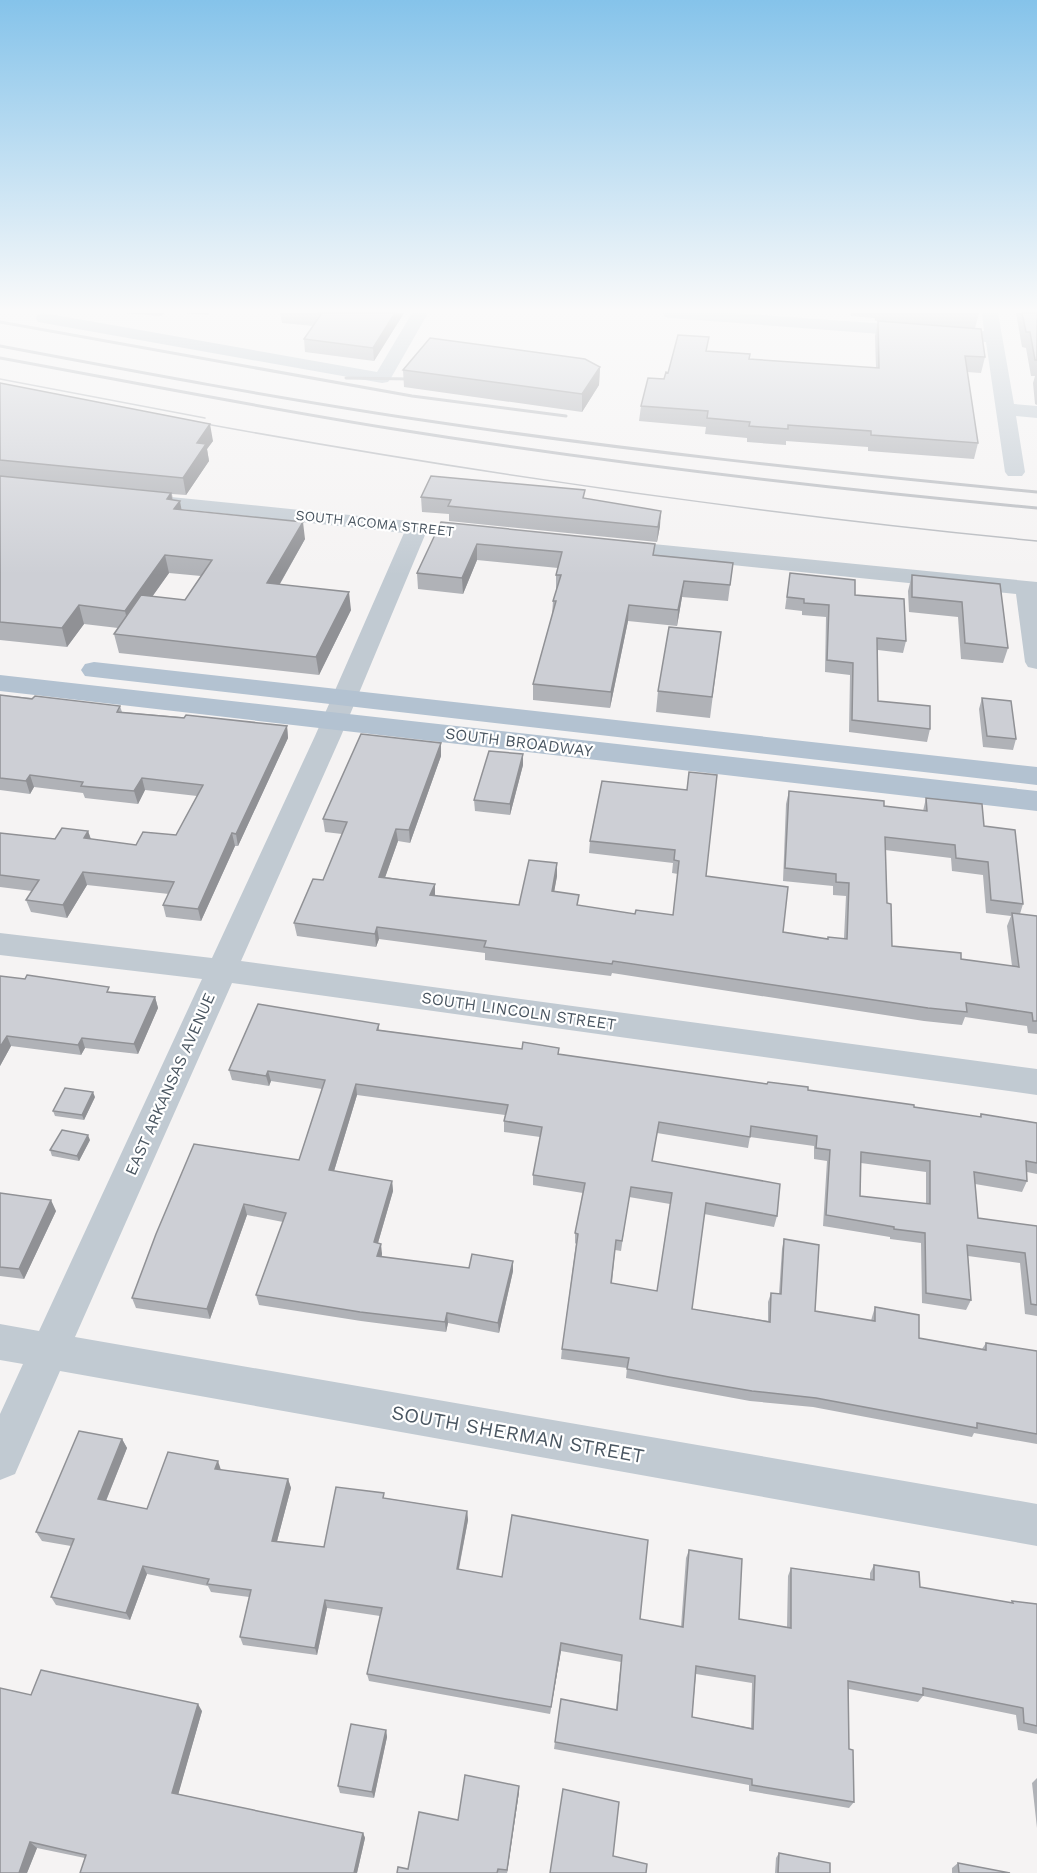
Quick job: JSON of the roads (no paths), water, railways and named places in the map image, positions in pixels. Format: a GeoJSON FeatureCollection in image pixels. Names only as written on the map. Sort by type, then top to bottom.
{"type":"FeatureCollection","features":[{"type":"Feature","properties":{"kind":"main road","name":"SOUTH BROADWAY"},"geometry":{"type":"LineString","coordinates":[[0,660],[1037,801]]}},
{"type":"Feature","properties":{"kind":"main road","name":"SOUTH BROADWAY"},"geometry":{"type":"LineString","coordinates":[[0,683],[340,708],[1037,776]]}},
{"type":"Feature","properties":{"kind":"street"},"geometry":{"type":"LineString","coordinates":[[1004,400],[1015,472]]}},
{"type":"Feature","properties":{"kind":"street"},"geometry":{"type":"LineString","coordinates":[[1005,409],[1037,412]]}},
{"type":"Feature","properties":{"kind":"street","name":"SOUTH ACOMA STREET"},"geometry":{"type":"LineString","coordinates":[[124,498],[499,536]]}},
{"type":"Feature","properties":{"kind":"street","name":"EAST ARKANSAS AVENUE"},"geometry":{"type":"LineString","coordinates":[[0,1460],[340,708],[417,528]]}},
{"type":"Feature","properties":{"kind":"street"},"geometry":{"type":"LineString","coordinates":[[593,545],[1032,589],[1037,662]]}},
{"type":"Feature","properties":{"kind":"street","name":"SOUTH LINCOLN STREET"},"geometry":{"type":"LineString","coordinates":[[0,944],[222,970],[1037,1082]]}},
{"type":"Feature","properties":{"kind":"street","name":"SOUTH SHERMAN STREET"},"geometry":{"type":"LineString","coordinates":[[0,1342],[1037,1525]]}},
{"type":"Feature","properties":{"kind":"tram line"},"geometry":{"type":"LineString","coordinates":[[113,400],[205,418]]}},
{"type":"Feature","properties":{"kind":"tram line"},"geometry":{"type":"LineString","coordinates":[[195,422],[404,458],[614,490],[825,518],[1037,541]]}},
{"type":"Feature","properties":{"kind":"railway"},"geometry":{"type":"LineString","coordinates":[[232,400],[394,429],[554,453],[715,474],[1037,508]]}},
{"type":"Feature","properties":{"kind":"railway"},"geometry":{"type":"LineString","coordinates":[[298,400],[570,441],[725,460],[1037,492]]}},
{"type":"Feature","properties":{"kind":"railway"},"geometry":{"type":"LineString","coordinates":[[446,400],[566,416]]}}]}
